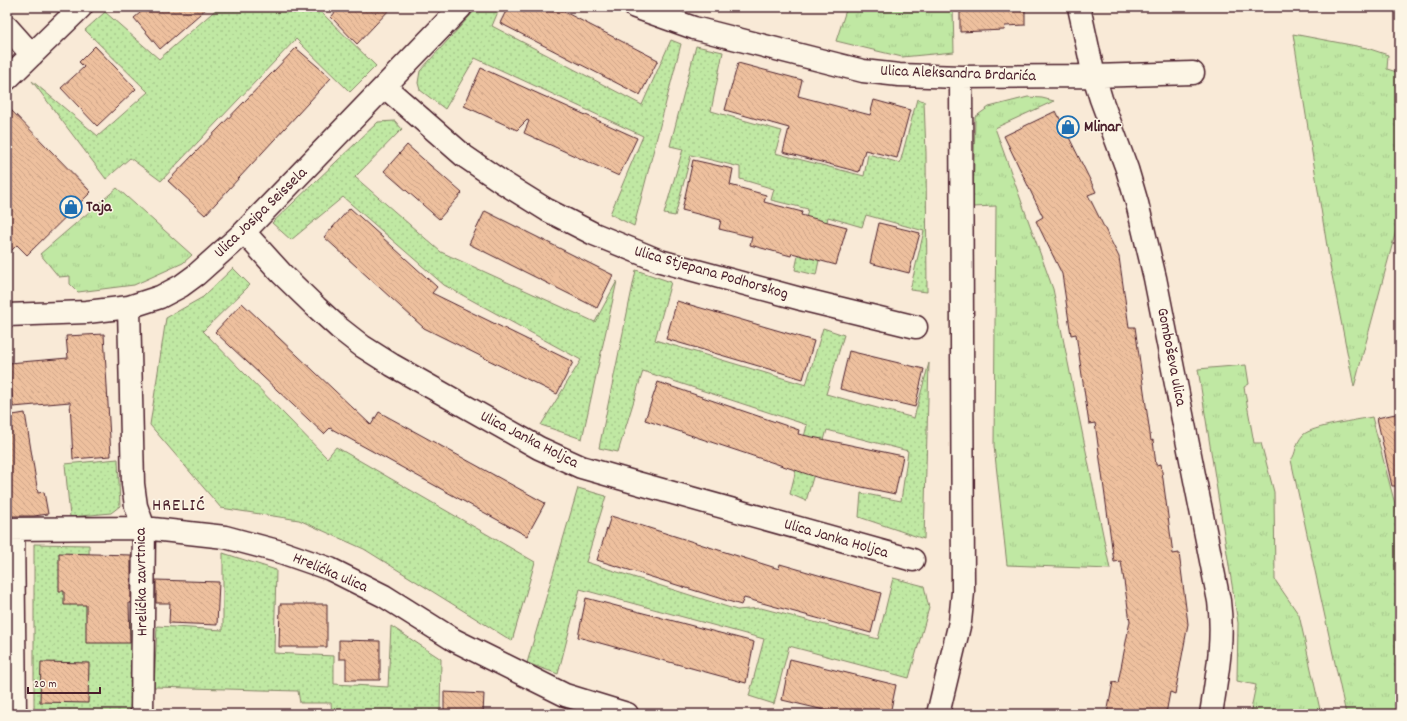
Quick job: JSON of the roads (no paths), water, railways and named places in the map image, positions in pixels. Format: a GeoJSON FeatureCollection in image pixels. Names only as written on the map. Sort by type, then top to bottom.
{"type":"FeatureCollection","features":[{"type":"Feature","properties":{"kind":"street"},"geometry":{"type":"LineString","coordinates":[[7,79],[81,7]]}},
{"type":"Feature","properties":{"kind":"street","name":"Ulica Josipa Seissela"},"geometry":{"type":"LineString","coordinates":[[7,315],[87,312],[129,307],[160,297],[181,286],[244,232],[461,7]]}},
{"type":"Feature","properties":{"kind":"street","name":"Ulica Aleksandra Brdarića"},"geometry":{"type":"LineString","coordinates":[[635,7],[694,28],[863,71],[899,75],[961,77],[1094,76],[1193,73]]}},
{"type":"Feature","properties":{"kind":"street","name":"Gomboševa ulica"},"geometry":{"type":"LineString","coordinates":[[1079,7],[1094,76],[1127,169],[1137,203],[1155,278],[1219,601],[1222,631],[1211,714]]}},
{"type":"Feature","properties":{"kind":"street"},"geometry":{"type":"LineString","coordinates":[[7,27],[32,55]]}},
{"type":"Feature","properties":{"kind":"street"},"geometry":{"type":"LineString","coordinates":[[938,714],[960,622],[963,592],[961,77]]}},
{"type":"Feature","properties":{"kind":"street","name":"Ulica Stjepana Podhorskog"},"geometry":{"type":"LineString","coordinates":[[385,87],[464,156],[547,210],[594,234],[660,261],[801,299],[916,327]]}},
{"type":"Feature","properties":{"kind":"street","name":"Ulica Janka Holjca"},"geometry":{"type":"LineString","coordinates":[[244,232],[282,274],[316,307],[362,346],[392,365],[539,448],[581,467],[630,482],[913,560]]}},
{"type":"Feature","properties":{"kind":"street","name":"Hrelićka zavrtnica"},"geometry":{"type":"LineString","coordinates":[[129,307],[133,484],[136,506],[144,528],[142,714]]}},
{"type":"Feature","properties":{"kind":"street","name":"Hrelićka ulica"},"geometry":{"type":"LineString","coordinates":[[10,529],[144,528],[225,537],[281,552],[330,569],[384,596],[454,640],[558,692],[627,714]]}},
{"type":"Feature","properties":{"kind":"street"},"geometry":{"type":"LineString","coordinates":[[10,529],[15,714]]}},
{"type":"Feature","properties":{"kind":"place","name":"Mlinar"},"geometry":{"type":"Point","coordinates":[1068,127]}},
{"type":"Feature","properties":{"kind":"place","name":"Taja"},"geometry":{"type":"Point","coordinates":[71,207]}},
{"type":"Feature","properties":{"kind":"district","name":"HRELIĆ"},"geometry":{"type":"Point","coordinates":[179,506]}}]}
